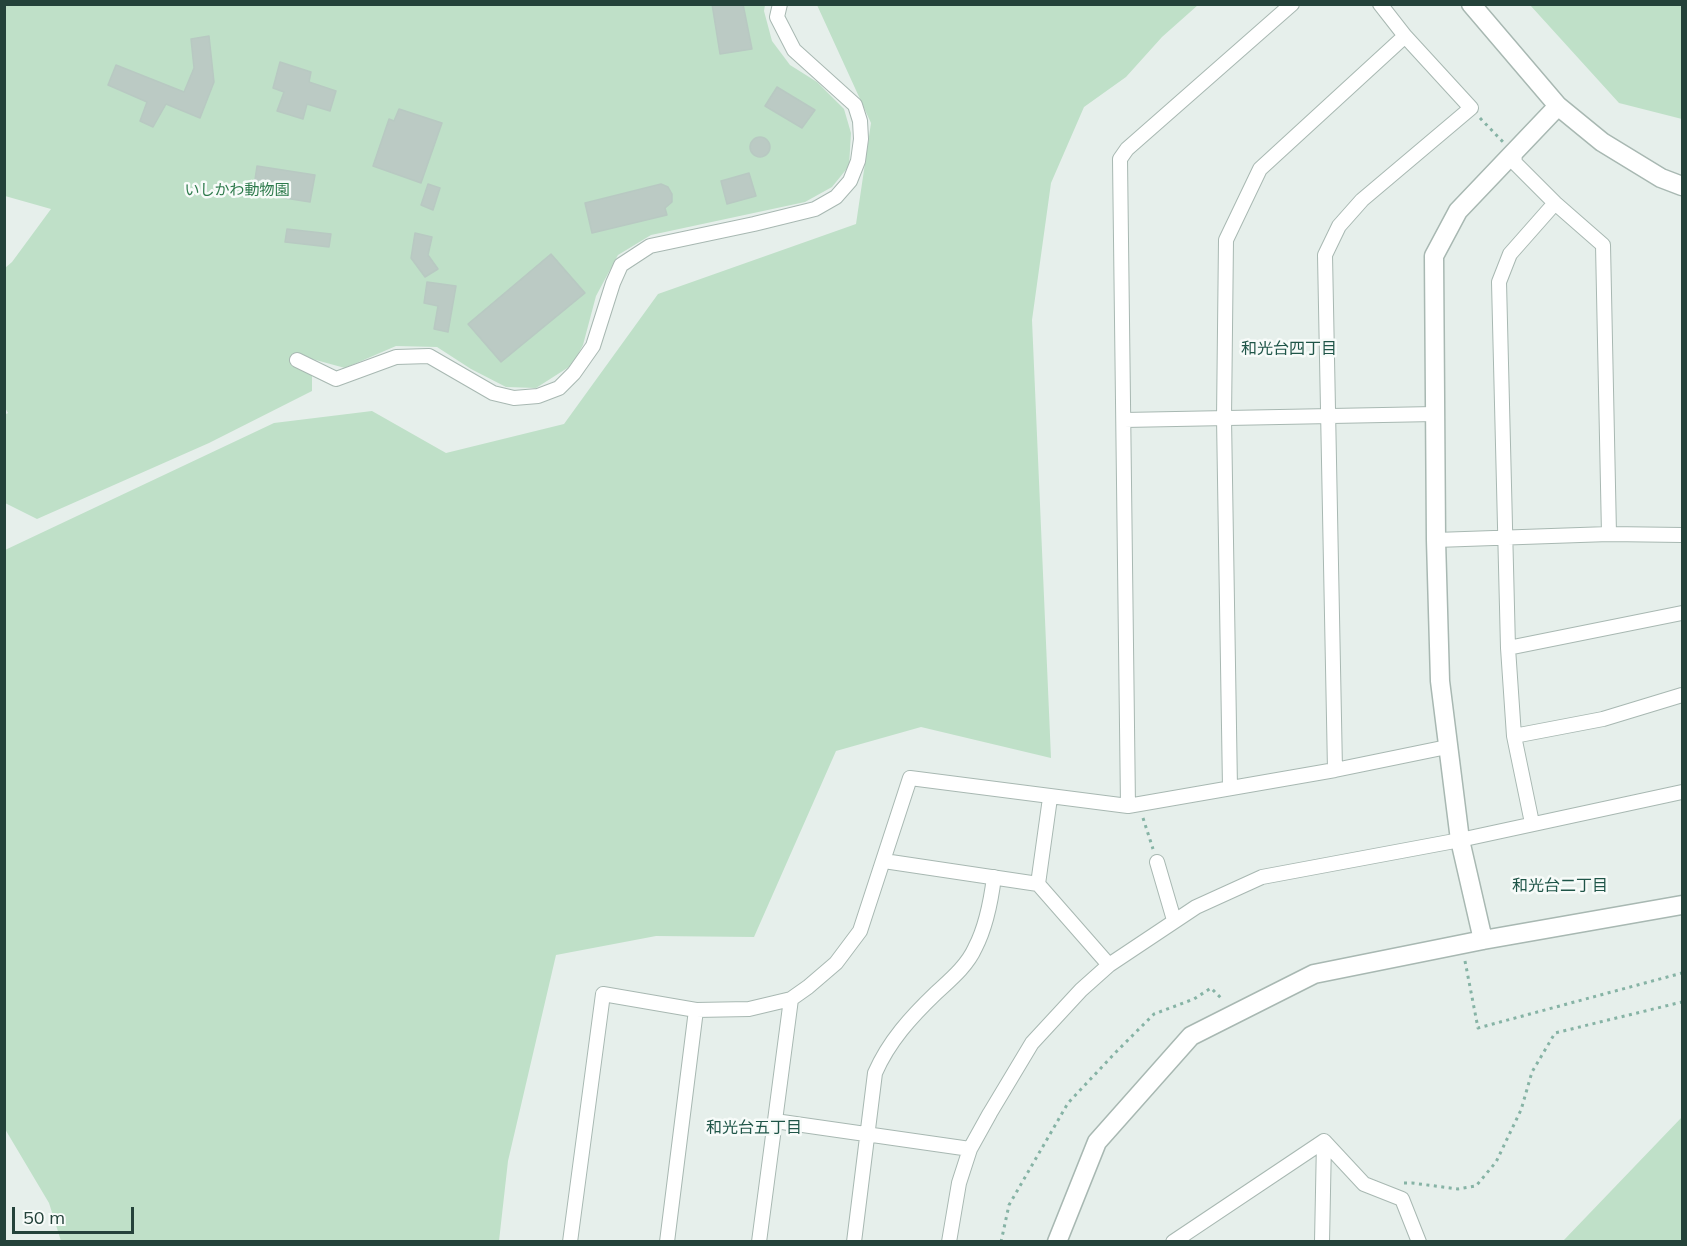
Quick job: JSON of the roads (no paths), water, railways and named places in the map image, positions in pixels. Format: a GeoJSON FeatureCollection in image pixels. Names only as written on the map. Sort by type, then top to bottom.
{"type":"FeatureCollection","features":[{"type":"Feature","properties":{"kind":"street"},"geometry":{"type":"LineString","coordinates":[[297,360],[336,379],[396,357],[429,356],[493,393],[514,398],[538,396],[559,388],[574,373],[593,346],[621,265],[650,246],[805,211],[836,197],[850,181],[858,161],[861,139],[860,121],[855,105],[794,50],[777,17],[780,4]]}},
{"type":"Feature","properties":{"kind":"street"},"geometry":{"type":"LineString","coordinates":[[1134,805],[1120,159],[1127,149],[1292,4]]}},
{"type":"Feature","properties":{"kind":"street"},"geometry":{"type":"LineString","coordinates":[[1335,770],[1325,255],[1339,226],[1362,200],[1471,108],[1405,36],[1380,4]]}},
{"type":"Feature","properties":{"kind":"street"},"geometry":{"type":"LineString","coordinates":[[1472,4],[1558,106],[1602,142],[1661,178],[1683,186]]}},
{"type":"Feature","properties":{"kind":"street"},"geometry":{"type":"LineString","coordinates":[[1230,788],[1224,418],[1226,240],[1260,169],[1405,36]]}},
{"type":"Feature","properties":{"kind":"street"},"geometry":{"type":"LineString","coordinates":[[1483,940],[1460,840],[1440,681],[1434,414],[1434,256],[1458,211],[1558,106]]}},
{"type":"Feature","properties":{"kind":"street"},"geometry":{"type":"LineString","coordinates":[[1514,153],[1515,163],[1555,203],[1603,245],[1609,534]]}},
{"type":"Feature","properties":{"kind":"street"},"geometry":{"type":"LineString","coordinates":[[1532,823],[1514,735],[1508,648],[1499,282],[1510,254],[1555,203]]}},
{"type":"Feature","properties":{"kind":"street"},"geometry":{"type":"LineString","coordinates":[[1124,420],[1434,414]]}},
{"type":"Feature","properties":{"kind":"street"},"geometry":{"type":"LineString","coordinates":[[1436,540],[1609,534],[1683,535]]}},
{"type":"Feature","properties":{"kind":"street"},"geometry":{"type":"LineString","coordinates":[[1508,648],[1683,613]]}},
{"type":"Feature","properties":{"kind":"street"},"geometry":{"type":"LineString","coordinates":[[1514,735],[1603,719],[1683,695]]}},
{"type":"Feature","properties":{"kind":"street"},"geometry":{"type":"LineString","coordinates":[[570,1242],[603,994],[696,1010],[749,1009],[791,999],[836,963],[860,931],[910,778],[1050,798],[1134,805],[1335,770],[1447,747]]}},
{"type":"Feature","properties":{"kind":"street"},"geometry":{"type":"LineString","coordinates":[[949,1242],[959,1183],[970,1149],[1032,1043],[1081,990],[1109,965],[1174,920],[1196,907],[1262,877],[1460,840],[1683,792]]}},
{"type":"Feature","properties":{"kind":"street"},"geometry":{"type":"LineString","coordinates":[[1038,884],[1050,798]]}},
{"type":"Feature","properties":{"kind":"street"},"geometry":{"type":"LineString","coordinates":[[884,861],[1038,884],[1109,965]]}},
{"type":"Feature","properties":{"kind":"street"},"geometry":{"type":"LineString","coordinates":[[1157,862],[1174,920]]}},
{"type":"Feature","properties":{"kind":"street"},"geometry":{"type":"LineString","coordinates":[[854,1242],[875,1073],[885,1052],[901,1029],[951,980],[975,950],[992,897],[994,877]]}},
{"type":"Feature","properties":{"kind":"street"},"geometry":{"type":"LineString","coordinates":[[1057,1242],[1097,1142],[1191,1036],[1314,974],[1483,940],[1683,905]]}},
{"type":"Feature","properties":{"kind":"street"},"geometry":{"type":"LineString","coordinates":[[759,1242],[791,999]]}},
{"type":"Feature","properties":{"kind":"street"},"geometry":{"type":"LineString","coordinates":[[667,1242],[696,1010]]}},
{"type":"Feature","properties":{"kind":"street"},"geometry":{"type":"LineString","coordinates":[[775,1121],[970,1149]]}},
{"type":"Feature","properties":{"kind":"street"},"geometry":{"type":"LineString","coordinates":[[1173,1242],[1324,1141]]}},
{"type":"Feature","properties":{"kind":"street"},"geometry":{"type":"LineString","coordinates":[[1322,1242],[1324,1141]]}},
{"type":"Feature","properties":{"kind":"street"},"geometry":{"type":"LineString","coordinates":[[1324,1141],[1364,1184],[1402,1200],[1419,1242]]}},
{"type":"Feature","properties":{"kind":"district","name":"和光台四丁目"},"geometry":{"type":"Point","coordinates":[1289,349]}},
{"type":"Feature","properties":{"kind":"district","name":"和光台二丁目"},"geometry":{"type":"Point","coordinates":[1560,886]}},
{"type":"Feature","properties":{"kind":"district","name":"和光台五丁目"},"geometry":{"type":"Point","coordinates":[754,1128]}},
{"type":"Feature","properties":{"kind":"park label","name":"いしかわ動物園"},"geometry":{"type":"Point","coordinates":[237,190]}}]}
